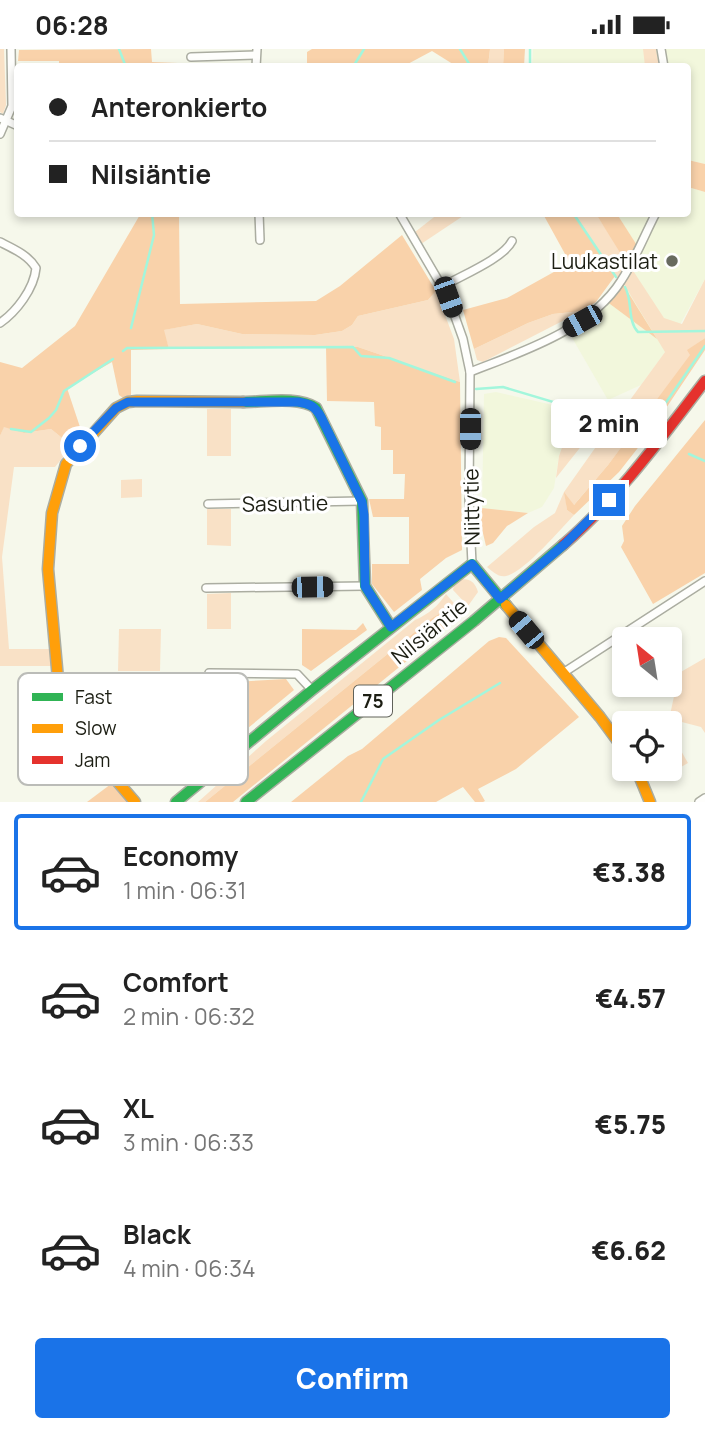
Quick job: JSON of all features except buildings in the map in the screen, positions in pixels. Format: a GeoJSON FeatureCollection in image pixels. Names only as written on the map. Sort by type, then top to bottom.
{"type":"FeatureCollection","features":[{"type":"Feature","properties":{"kind":"street"},"geometry":{"type":"LineString","coordinates":[[0,134],[3,120],[12,106],[11,49]]}},
{"type":"Feature","properties":{"kind":"street"},"geometry":{"type":"LineString","coordinates":[[191,57],[256,52]]}},
{"type":"Feature","properties":{"kind":"street"},"geometry":{"type":"LineString","coordinates":[[259,217],[260,240]]}},
{"type":"Feature","properties":{"kind":"street","name":"Niittytie"},"geometry":{"type":"LineString","coordinates":[[401,217],[442,287],[463,339],[470,372],[469,498],[472,564]]}},
{"type":"Feature","properties":{"kind":"street"},"geometry":{"type":"LineString","coordinates":[[470,372],[551,338],[582,321],[606,302],[621,281],[654,217]]}},
{"type":"Feature","properties":{"kind":"street"},"geometry":{"type":"LineString","coordinates":[[442,287],[481,265],[509,246],[512,241]]}},
{"type":"Feature","properties":{"kind":"street"},"geometry":{"type":"LineString","coordinates":[[0,242],[22,253],[36,268],[32,284],[15,311],[0,323]]}},
{"type":"Feature","properties":{"kind":"street","name":"Nilsiäntie"},"geometry":{"type":"LineString","coordinates":[[246,802],[500,599],[592,520],[652,450],[705,381]]}},
{"type":"Feature","properties":{"kind":"street"},"geometry":{"type":"LineString","coordinates":[[57,673],[49,593],[49,538],[53,507],[66,464],[73,453],[116,408],[128,402],[310,404],[316,408],[362,502],[365,586],[391,627]]}},
{"type":"Feature","properties":{"kind":"street","name":"Sasuntie"},"geometry":{"type":"LineString","coordinates":[[208,504],[362,502]]}},
{"type":"Feature","properties":{"kind":"street"},"geometry":{"type":"LineString","coordinates":[[248,743],[472,564],[612,735]]}},
{"type":"Feature","properties":{"kind":"street"},"geometry":{"type":"LineString","coordinates":[[563,673],[705,581]]}},
{"type":"Feature","properties":{"kind":"street"},"geometry":{"type":"LineString","coordinates":[[206,589],[365,586]]}},
{"type":"Feature","properties":{"kind":"street"},"geometry":{"type":"LineString","coordinates":[[248,673],[297,674],[312,690]]}},
{"type":"Feature","properties":{"kind":"street"},"geometry":{"type":"LineString","coordinates":[[641,781],[650,802]]}},
{"type":"Feature","properties":{"kind":"street"},"geometry":{"type":"LineString","coordinates":[[120,785],[135,802]]}},
{"type":"Feature","properties":{"kind":"street"},"geometry":{"type":"LineString","coordinates":[[176,802],[197,785]]}},
{"type":"Feature","properties":{"kind":"street"},"geometry":{"type":"LineString","coordinates":[[699,802],[705,797]]}},
{"type":"Feature","properties":{"kind":"shaded area"},"geometry":{"type":"Polygon","coordinates":[[[0,49],[4,49],[6,105],[3,114],[0,112],[0,49]]]}},
{"type":"Feature","properties":{"kind":"shaded area"},"geometry":{"type":"Polygon","coordinates":[[[151,49],[152,62],[178,63],[18,61],[19,50],[151,49]]]}},
{"type":"Feature","properties":{"kind":"shaded area"},"geometry":{"type":"Polygon","coordinates":[[[312,49],[490,49],[488,63],[451,63],[432,51],[410,63],[307,63],[307,52],[312,49]]]}},
{"type":"Feature","properties":{"kind":"shaded area"},"geometry":{"type":"Polygon","coordinates":[[[490,49],[504,49],[503,63],[488,63],[490,49]]]}},
{"type":"Feature","properties":{"kind":"shaded area"},"geometry":{"type":"Polygon","coordinates":[[[504,49],[525,49],[524,63],[503,63],[504,49]]]}},
{"type":"Feature","properties":{"kind":"shaded area"},"geometry":{"type":"Polygon","coordinates":[[[533,49],[705,49],[705,164],[691,161],[691,63],[532,63],[533,49]]]}},
{"type":"Feature","properties":{"kind":"shaded area"},"geometry":{"type":"Polygon","coordinates":[[[643,49],[656,49],[658,63],[645,63],[643,49]]]}},
{"type":"Feature","properties":{"kind":"shaded area"},"geometry":{"type":"Polygon","coordinates":[[[691,161],[705,164],[705,192],[691,188],[691,161]]]}},
{"type":"Feature","properties":{"kind":"shaded area"},"geometry":{"type":"Polygon","coordinates":[[[691,188],[705,192],[705,279],[665,352],[641,385],[608,400],[567,329],[606,301],[638,248],[619,217],[691,217],[691,188]]]}},
{"type":"Feature","properties":{"kind":"shaded area"},"geometry":{"type":"Polygon","coordinates":[[[139,217],[179,217],[180,304],[316,301],[340,286],[402,235],[436,291],[428,300],[358,316],[352,325],[342,331],[315,335],[242,334],[197,324],[164,330],[169,349],[131,350],[131,395],[123,398],[119,395],[112,362],[67,388],[82,433],[72,446],[51,429],[24,433],[4,427],[0,436],[0,362],[22,368],[75,326],[139,217]]]}},
{"type":"Feature","properties":{"kind":"shaded area"},"geometry":{"type":"Polygon","coordinates":[[[434,217],[462,217],[421,244],[415,232],[434,217]]]}},
{"type":"Feature","properties":{"kind":"shaded area"},"geometry":{"type":"Polygon","coordinates":[[[545,217],[575,217],[615,276],[596,302],[582,311],[553,314],[474,349],[463,310],[507,298],[570,263],[545,217]]]}},
{"type":"Feature","properties":{"kind":"shaded area"},"geometry":{"type":"Polygon","coordinates":[[[575,217],[598,217],[664,318],[682,324],[705,279],[705,338],[688,350],[691,355],[608,465],[573,506],[565,494],[567,510],[574,515],[542,550],[522,567],[501,576],[487,567],[555,513],[564,492],[605,434],[594,430],[556,478],[559,456],[575,410],[614,422],[665,352],[622,281],[615,276],[575,217]]]}},
{"type":"Feature","properties":{"kind":"shaded area"},"geometry":{"type":"Polygon","coordinates":[[[598,217],[619,217],[638,247],[629,267],[598,217]]]}},
{"type":"Feature","properties":{"kind":"shaded area"},"geometry":{"type":"Polygon","coordinates":[[[621,281],[657,339],[606,301],[621,281]]]}},
{"type":"Feature","properties":{"kind":"shaded area"},"geometry":{"type":"Polygon","coordinates":[[[436,291],[454,339],[460,382],[358,347],[169,349],[163,330],[197,324],[242,334],[315,335],[342,331],[352,325],[358,316],[428,300],[436,291]]]}},
{"type":"Feature","properties":{"kind":"shaded area"},"geometry":{"type":"Polygon","coordinates":[[[582,311],[483,362],[477,360],[474,349],[528,323],[553,314],[582,311]]]}},
{"type":"Feature","properties":{"kind":"shaded area"},"geometry":{"type":"Polygon","coordinates":[[[705,338],[705,350],[648,435],[619,472],[574,515],[567,510],[564,492],[574,505],[608,465],[690,355],[687,350],[705,338]]]}},
{"type":"Feature","properties":{"kind":"shaded area"},"geometry":{"type":"Polygon","coordinates":[[[326,347],[358,347],[460,382],[462,550],[446,558],[420,579],[422,590],[394,612],[372,584],[372,564],[409,564],[409,517],[373,517],[369,499],[404,499],[405,474],[393,474],[393,450],[381,450],[381,427],[375,426],[374,402],[327,401],[326,347]]]}},
{"type":"Feature","properties":{"kind":"shaded area"},"geometry":{"type":"Polygon","coordinates":[[[496,392],[575,410],[559,456],[554,488],[542,507],[528,513],[482,508],[484,394],[496,392]]]}},
{"type":"Feature","properties":{"kind":"shaded area"},"geometry":{"type":"Polygon","coordinates":[[[207,409],[231,409],[231,456],[207,456],[207,409]]]}},
{"type":"Feature","properties":{"kind":"shaded area"},"geometry":{"type":"Polygon","coordinates":[[[705,420],[705,573],[653,604],[621,547],[624,541],[622,526],[705,420]]]}},
{"type":"Feature","properties":{"kind":"shaded area"},"geometry":{"type":"Polygon","coordinates":[[[4,426],[24,433],[51,429],[72,446],[55,467],[14,467],[2,557],[9,649],[50,649],[51,666],[0,666],[0,436],[4,426]]]}},
{"type":"Feature","properties":{"kind":"shaded area"},"geometry":{"type":"Polygon","coordinates":[[[142,479],[142,497],[121,498],[121,480],[142,479]]]}},
{"type":"Feature","properties":{"kind":"shaded area"},"geometry":{"type":"Polygon","coordinates":[[[482,508],[528,513],[507,526],[493,543],[486,546],[481,525],[482,508]]]}},
{"type":"Feature","properties":{"kind":"shaded area"},"geometry":{"type":"Polygon","coordinates":[[[207,509],[231,509],[231,546],[207,545],[207,509]]]}},
{"type":"Feature","properties":{"kind":"shaded area"},"geometry":{"type":"Polygon","coordinates":[[[461,579],[472,582],[478,592],[468,606],[453,590],[454,585],[461,579]]]}},
{"type":"Feature","properties":{"kind":"shaded area"},"geometry":{"type":"Polygon","coordinates":[[[231,593],[231,629],[207,629],[207,594],[231,593]]]}},
{"type":"Feature","properties":{"kind":"shaded area"},"geometry":{"type":"Polygon","coordinates":[[[446,594],[459,609],[457,613],[447,609],[432,618],[248,767],[248,757],[266,741],[440,602],[446,594]]]}},
{"type":"Feature","properties":{"kind":"shaded area"},"geometry":{"type":"Polygon","coordinates":[[[447,609],[457,613],[440,634],[233,802],[205,802],[226,785],[248,785],[248,767],[432,618],[447,609]]]}},
{"type":"Feature","properties":{"kind":"shaded area"},"geometry":{"type":"Polygon","coordinates":[[[363,623],[367,630],[311,671],[302,665],[302,629],[356,630],[363,623]]]}},
{"type":"Feature","properties":{"kind":"shaded area"},"geometry":{"type":"Polygon","coordinates":[[[119,629],[161,629],[160,671],[118,671],[119,629]]]}},
{"type":"Feature","properties":{"kind":"shaded area"},"geometry":{"type":"Polygon","coordinates":[[[499,637],[506,638],[579,717],[516,769],[478,789],[485,801],[475,802],[463,787],[436,802],[291,802],[348,756],[362,749],[489,641],[499,637]]]}},
{"type":"Feature","properties":{"kind":"shaded area"},"geometry":{"type":"Polygon","coordinates":[[[705,658],[705,733],[701,727],[682,722],[682,711],[671,711],[674,697],[682,697],[682,671],[705,658]]]}},
{"type":"Feature","properties":{"kind":"shaded area"},"geometry":{"type":"Polygon","coordinates":[[[286,679],[294,690],[248,728],[248,681],[286,679]]]}},
{"type":"Feature","properties":{"kind":"shaded area"},"geometry":{"type":"Polygon","coordinates":[[[682,752],[688,763],[682,766],[682,752]]]}},
{"type":"Feature","properties":{"kind":"shaded area"},"geometry":{"type":"Polygon","coordinates":[[[112,785],[127,802],[87,802],[112,785]]]}},
{"type":"Feature","properties":{"kind":"shaded area"},"geometry":{"type":"Polygon","coordinates":[[[217,785],[226,785],[205,802],[198,802],[217,785]]]}},
{"type":"Feature","properties":{"kind":"waterway"},"geometry":{"type":"LineString","coordinates":[[119,49],[124,63]]}},
{"type":"Feature","properties":{"kind":"waterway"},"geometry":{"type":"LineString","coordinates":[[355,63],[364,49]]}},
{"type":"Feature","properties":{"kind":"waterway"},"geometry":{"type":"LineString","coordinates":[[460,49],[469,63]]}},
{"type":"Feature","properties":{"kind":"waterway"},"geometry":{"type":"LineString","coordinates":[[530,49],[530,63]]}},
{"type":"Feature","properties":{"kind":"waterway"},"geometry":{"type":"LineString","coordinates":[[131,328],[154,235],[152,217]]}},
{"type":"Feature","properties":{"kind":"waterway"},"geometry":{"type":"LineString","coordinates":[[576,217],[616,277]]}},
{"type":"Feature","properties":{"kind":"waterway"},"geometry":{"type":"LineString","coordinates":[[625,287],[632,322],[638,332],[705,331]]}},
{"type":"Feature","properties":{"kind":"waterway"},"geometry":{"type":"LineString","coordinates":[[476,389],[503,387],[647,430],[705,346]]}},
{"type":"Feature","properties":{"kind":"waterway"},"geometry":{"type":"LineString","coordinates":[[123,351],[127,348],[353,347],[361,356],[389,358],[455,382]]}},
{"type":"Feature","properties":{"kind":"waterway"},"geometry":{"type":"LineString","coordinates":[[11,429],[31,432],[56,410],[64,391],[113,359]]}},
{"type":"Feature","properties":{"kind":"waterway"},"geometry":{"type":"LineString","coordinates":[[689,454],[705,461]]}},
{"type":"Feature","properties":{"kind":"waterway"},"geometry":{"type":"LineString","coordinates":[[361,802],[383,759],[439,720],[500,683]]}},
{"type":"Feature","properties":{"kind":"traffic: fast"},"geometry":{"type":"LineString","coordinates":[[243,402],[291,401],[316,408],[362,501],[365,586],[391,627]]}},
{"type":"Feature","properties":{"kind":"traffic: fast"},"geometry":{"type":"LineString","coordinates":[[246,802],[474,621],[563,545]]}},
{"type":"Feature","properties":{"kind":"traffic: fast"},"geometry":{"type":"LineString","coordinates":[[248,743],[472,564],[506,605]]}},
{"type":"Feature","properties":{"kind":"traffic: fast"},"geometry":{"type":"LineString","coordinates":[[176,802],[197,785]]}},
{"type":"Feature","properties":{"kind":"traffic: slow"},"geometry":{"type":"LineString","coordinates":[[57,673],[48,569],[52,513],[66,464],[116,408],[128,402],[243,402]]}},
{"type":"Feature","properties":{"kind":"traffic: slow"},"geometry":{"type":"LineString","coordinates":[[506,605],[612,733]]}},
{"type":"Feature","properties":{"kind":"traffic: slow"},"geometry":{"type":"LineString","coordinates":[[641,781],[650,802]]}},
{"type":"Feature","properties":{"kind":"traffic: slow"},"geometry":{"type":"LineString","coordinates":[[120,785],[135,802]]}},
{"type":"Feature","properties":{"kind":"traffic: jam"},"geometry":{"type":"LineString","coordinates":[[563,545],[602,508],[655,446],[705,381]]}},
{"type":"Feature","properties":{"kind":"place","name":"Luukastilat"},"geometry":{"type":"Point","coordinates":[672,261]}},
{"type":"Feature","properties":{"kind":"route"},"geometry":{"type":"LineString","coordinates":[[80,446],[116,408],[128,402],[310,404],[321,417],[362,502],[365,586],[391,627],[472,564],[500,599],[592,520],[609,500]]}}]}
